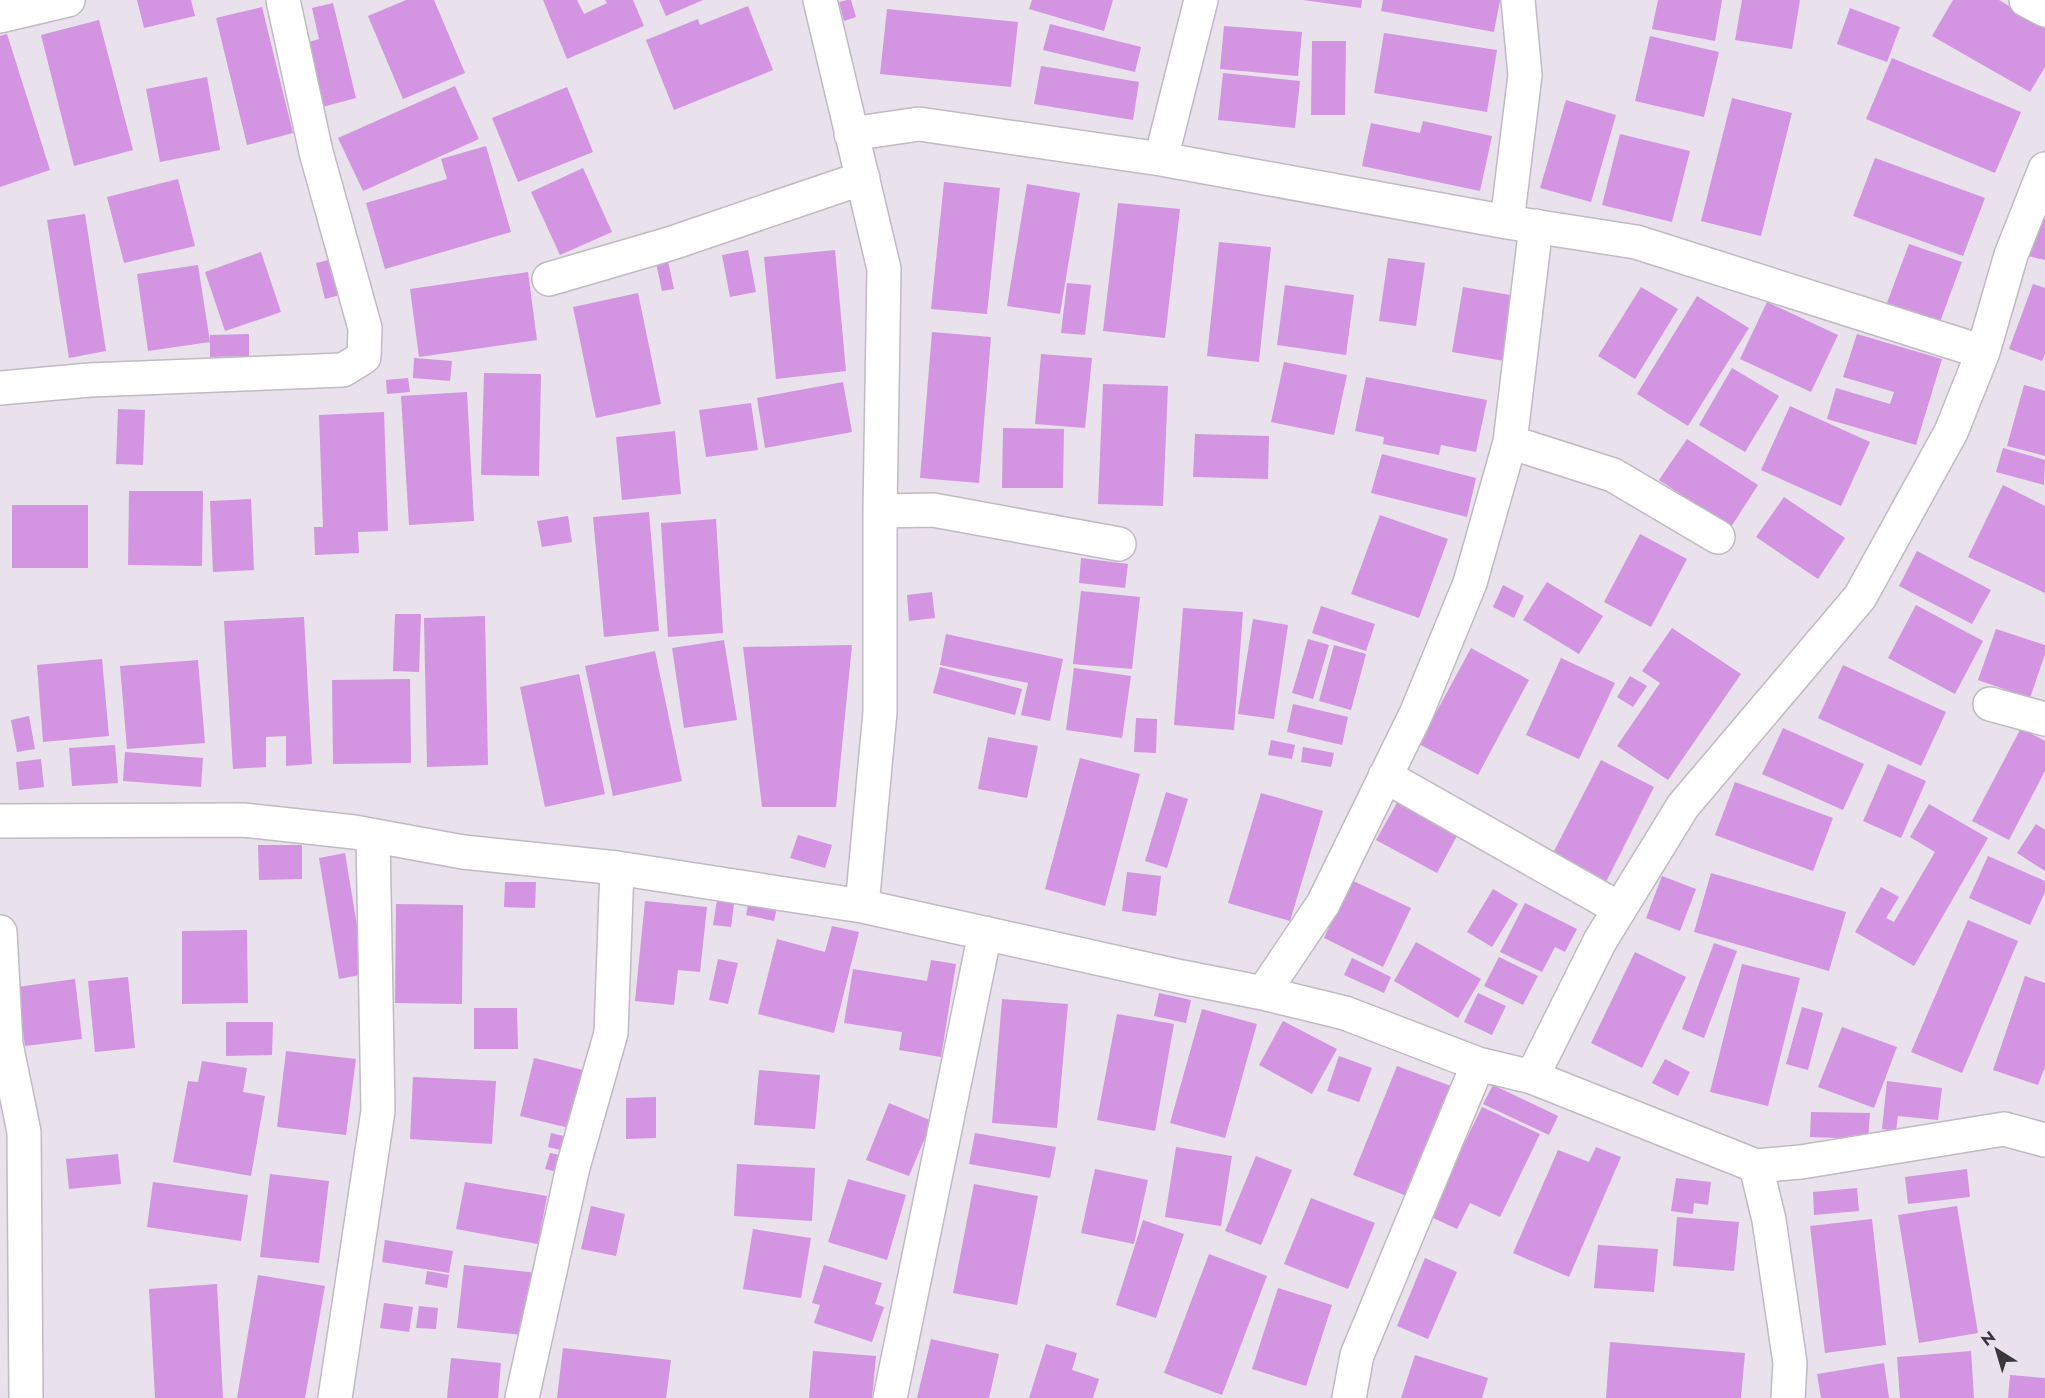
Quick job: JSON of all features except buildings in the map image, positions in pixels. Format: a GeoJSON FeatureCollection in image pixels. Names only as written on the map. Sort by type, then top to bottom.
{"type":"FeatureCollection","features":[{"type":"Feature","properties":{"kind":"street"},"geometry":{"type":"LineString","coordinates":[[0,16],[68,0]]}},
{"type":"Feature","properties":{"kind":"street"},"geometry":{"type":"LineString","coordinates":[[0,388],[90,380],[343,370],[364,357],[365,328],[316,152],[283,0]]}},
{"type":"Feature","properties":{"kind":"street"},"geometry":{"type":"LineString","coordinates":[[820,0],[884,269],[880,511],[880,712],[862,906]]}},
{"type":"Feature","properties":{"kind":"street"},"geometry":{"type":"LineString","coordinates":[[1161,159],[1201,0]]}},
{"type":"Feature","properties":{"kind":"street"},"geometry":{"type":"LineString","coordinates":[[1263,993],[1323,904],[1416,714],[1470,583],[1510,442],[1521,224],[1525,75],[1518,0]]}},
{"type":"Feature","properties":{"kind":"street"},"geometry":{"type":"LineString","coordinates":[[2026,0],[2045,10]]}},
{"type":"Feature","properties":{"kind":"street"},"geometry":{"type":"LineString","coordinates":[[851,134],[919,124],[1161,159],[1521,224],[1636,242],[1983,352]]}},
{"type":"Feature","properties":{"kind":"street"},"geometry":{"type":"LineString","coordinates":[[1532,1077],[1600,941],[1683,806],[1860,597],[1951,432],[1983,352],[2012,255],[2045,169]]}},
{"type":"Feature","properties":{"kind":"street"},"geometry":{"type":"LineString","coordinates":[[549,279],[669,244],[863,178]]}},
{"type":"Feature","properties":{"kind":"street"},"geometry":{"type":"LineString","coordinates":[[1510,442],[1613,475],[1718,537]]}},
{"type":"Feature","properties":{"kind":"street"},"geometry":{"type":"LineString","coordinates":[[880,511],[933,510],[1119,544]]}},
{"type":"Feature","properties":{"kind":"street"},"geometry":{"type":"LineString","coordinates":[[1990,704],[2045,719]]}},
{"type":"Feature","properties":{"kind":"street"},"geometry":{"type":"LineString","coordinates":[[1385,776],[1620,909]]}},
{"type":"Feature","properties":{"kind":"street"},"geometry":{"type":"LineString","coordinates":[[0,821],[243,820],[373,836],[463,852],[617,868],[862,906],[1345,1013],[1478,1064],[1532,1077],[1756,1166],[1801,1162],[2004,1129],[2045,1140]]}},
{"type":"Feature","properties":{"kind":"street"},"geometry":{"type":"LineString","coordinates":[[335,1398],[378,1111],[373,836]]}},
{"type":"Feature","properties":{"kind":"street"},"geometry":{"type":"LineString","coordinates":[[522,1398],[573,1167],[611,1033],[617,868]]}},
{"type":"Feature","properties":{"kind":"street"},"geometry":{"type":"LineString","coordinates":[[0,932],[6,1044],[24,1132],[26,1398]]}},
{"type":"Feature","properties":{"kind":"street"},"geometry":{"type":"LineString","coordinates":[[890,1398],[985,933]]}},
{"type":"Feature","properties":{"kind":"street"},"geometry":{"type":"LineString","coordinates":[[1349,1398],[1357,1355],[1478,1064]]}},
{"type":"Feature","properties":{"kind":"street"},"geometry":{"type":"LineString","coordinates":[[1756,1166],[1769,1220],[1790,1363],[1788,1398]]}}]}
